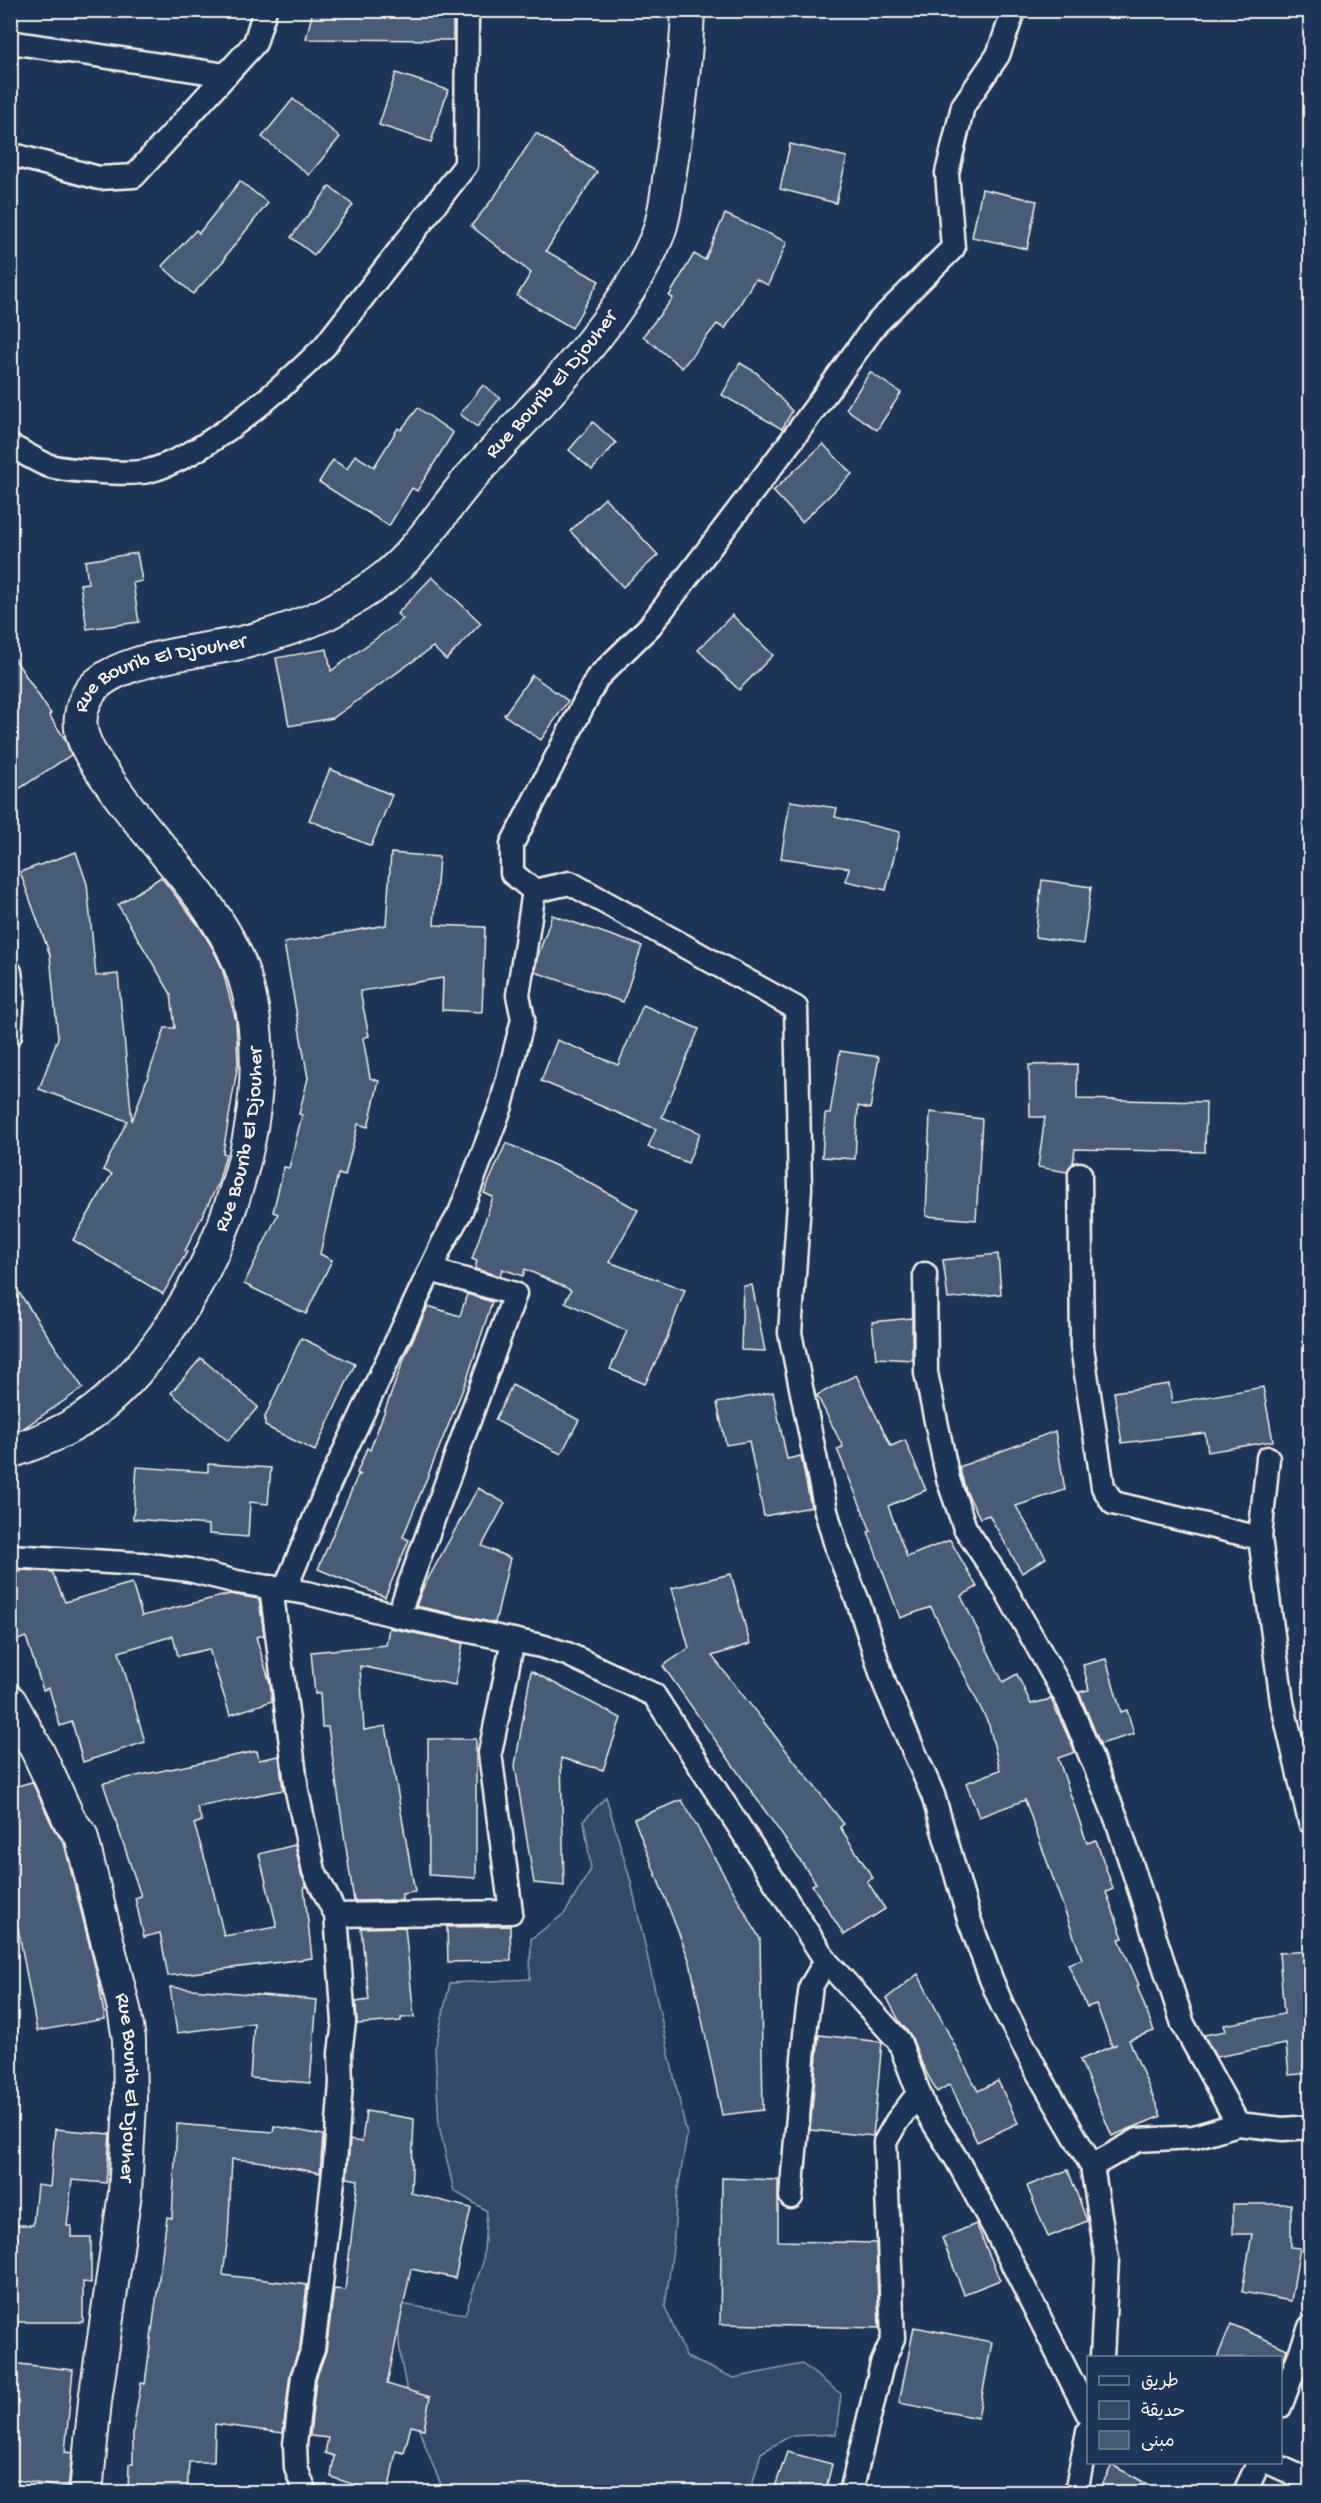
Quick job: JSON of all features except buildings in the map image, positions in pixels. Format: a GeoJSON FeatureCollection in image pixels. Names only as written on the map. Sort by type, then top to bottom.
{"type":"FeatureCollection","features":[{"type":"Feature","properties":{"kind":"main road","name":"Rue Bourib El Djouher"},"geometry":{"type":"LineString","coordinates":[[10,1452],[57,1434],[96,1409],[138,1369],[158,1344],[176,1318],[210,1257],[222,1229],[241,1172],[255,1116],[256,1030],[251,1002],[238,959],[220,927],[188,881],[132,815],[92,756],[82,734],[81,715],[86,698],[95,684],[109,675],[146,660],[243,643],[300,625],[360,594],[385,578],[404,559],[466,483],[578,358],[615,310],[658,235],[675,142],[687,41],[688,10]]}},
{"type":"Feature","properties":{"kind":"main road","name":"Rue Bourib El Djouher"},"geometry":{"type":"LineString","coordinates":[[10,1701],[70,1821],[81,1835],[124,2009],[129,2038],[130,2104],[125,2193],[95,2401],[86,2493]]}},
{"type":"Feature","properties":{"kind":"street"},"geometry":{"type":"LineString","coordinates":[[10,154],[99,178],[134,176],[255,43],[265,10]]}},
{"type":"Feature","properties":{"kind":"street"},"geometry":{"type":"LineString","coordinates":[[10,446],[49,466],[128,474],[149,471],[181,458],[225,431],[299,372],[324,347],[466,165],[467,10]]}},
{"type":"Feature","properties":{"kind":"street"},"geometry":{"type":"LineString","coordinates":[[534,891],[512,873],[513,844],[597,678],[650,626],[791,441],[876,324],[953,248],[947,173],[963,106],[998,55],[1014,10]]}},
{"type":"Feature","properties":{"kind":"street"},"geometry":{"type":"LineString","coordinates":[[10,42],[226,75]]}},
{"type":"Feature","properties":{"kind":"street"},"geometry":{"type":"LineString","coordinates":[[534,891],[570,883],[796,1008],[800,1188],[790,1333],[826,1511],[885,1685],[933,1795],[969,1919],[1002,2005],[1092,2166],[1107,2259],[1102,2356]]}},
{"type":"Feature","properties":{"kind":"street"},"geometry":{"type":"LineString","coordinates":[[305,2493],[296,2468],[295,2444],[303,2376],[313,2349],[339,2118],[340,2053],[344,2022],[336,1914],[314,1871],[297,1791],[278,1588],[430,1270],[460,1213],[501,1106],[523,1018],[518,995],[534,891]]}},
{"type":"Feature","properties":{"kind":"street"},"geometry":{"type":"LineString","coordinates":[[10,972],[13,995],[10,1035]]}},
{"type":"Feature","properties":{"kind":"street"},"geometry":{"type":"LineString","coordinates":[[1080,1174],[1082,1347],[1103,1487],[1113,1503],[1260,1538]]}},
{"type":"Feature","properties":{"kind":"street"},"geometry":{"type":"LineString","coordinates":[[399,1616],[515,1294],[430,1270]]}},
{"type":"Feature","properties":{"kind":"street"},"geometry":{"type":"LineString","coordinates":[[925,1274],[926,1373],[948,1479],[965,1528],[1004,1587],[1068,1701],[1117,1820],[1183,2024],[1238,2124]]}},
{"type":"Feature","properties":{"kind":"street"},"geometry":{"type":"LineString","coordinates":[[1268,1458],[1260,1538],[1282,1702],[1311,1822]]}},
{"type":"Feature","properties":{"kind":"street"},"geometry":{"type":"LineString","coordinates":[[10,1556],[141,1564],[189,1570],[278,1588],[567,1654],[654,1695],[826,1961],[899,2041],[925,2109],[957,2160],[999,2237],[1087,2410]]}},
{"type":"Feature","properties":{"kind":"street"},"geometry":{"type":"LineString","coordinates":[[336,1914],[511,1912],[490,1753],[513,1640]]}},
{"type":"Feature","properties":{"kind":"street"},"geometry":{"type":"LineString","coordinates":[[791,2197],[811,1986],[826,1961]]}},
{"type":"Feature","properties":{"kind":"street"},"geometry":{"type":"LineString","coordinates":[[851,2493],[882,2364],[893,2338],[885,2142],[897,2121],[918,2094]]}},
{"type":"Feature","properties":{"kind":"street"},"geometry":{"type":"LineString","coordinates":[[1092,2166],[1138,2140],[1194,2137],[1238,2124],[1283,2129],[1311,2127]]}},
{"type":"Feature","properties":{"kind":"street"},"geometry":{"type":"LineString","coordinates":[[1282,2404],[1311,2327]]}},
{"type":"Feature","properties":{"kind":"street"},"geometry":{"type":"LineString","coordinates":[[1076,2493],[1087,2441]]}},
{"type":"Feature","properties":{"kind":"street"},"geometry":{"type":"LineString","coordinates":[[1245,2493],[1259,2464]]}},
{"type":"Feature","properties":{"kind":"street"},"geometry":{"type":"LineString","coordinates":[[1270,2464],[1311,2481]]}},
{"type":"Feature","properties":{"kind":"green space"},"geometry":{"type":"Polygon","coordinates":[[[606,1797],[631,1882],[687,2135],[677,2195],[665,2307],[686,2357],[734,2378],[802,2364],[841,2394],[836,2434],[790,2436],[761,2453],[750,2492],[506,2492],[495,2487],[491,2492],[444,2492],[425,2447],[410,2400],[400,2352],[399,2328],[400,2304],[465,2314],[483,2262],[487,2211],[454,2191],[439,2126],[435,2049],[450,1983],[530,1979],[531,1939],[565,1913],[591,1869],[584,1820],[606,1797]]]}}]}
